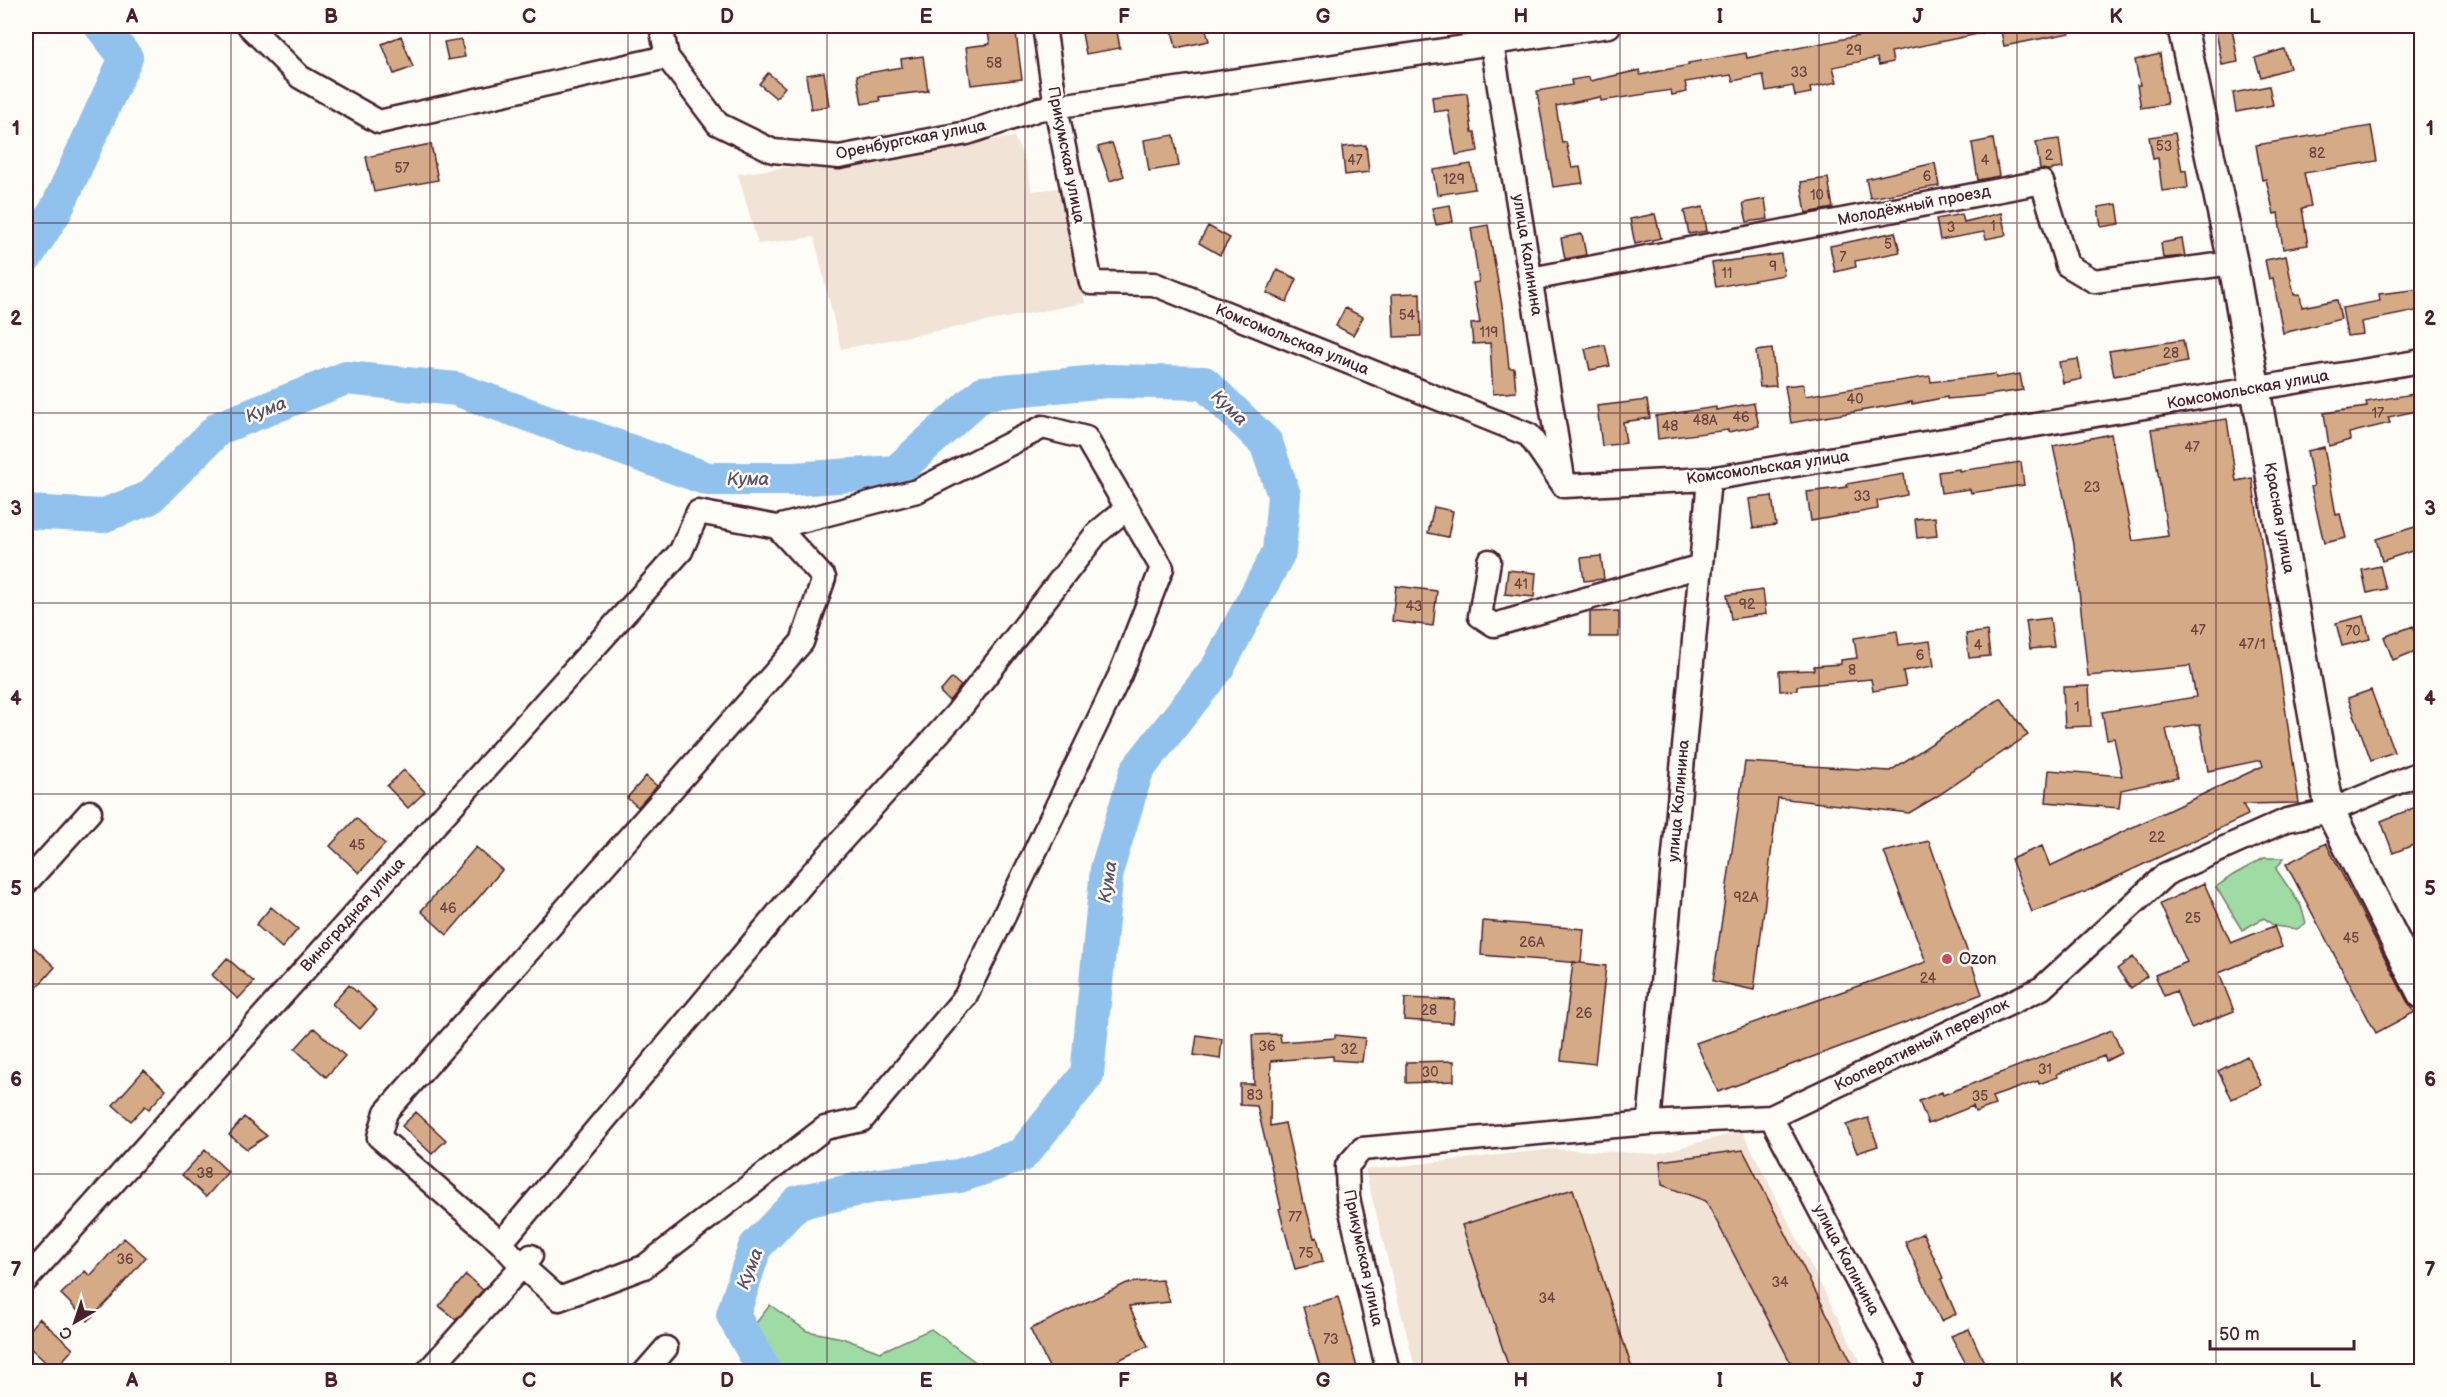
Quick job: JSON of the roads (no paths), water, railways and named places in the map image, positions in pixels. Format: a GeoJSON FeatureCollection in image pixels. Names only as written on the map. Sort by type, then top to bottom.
{"type":"FeatureCollection","features":[{"type":"Feature","properties":{"kind":"street"},"geometry":{"type":"LineString","coordinates":[[249,26],[300,77],[379,122],[667,57],[661,26]]}},
{"type":"Feature","properties":{"kind":"street","name":"Прикумская улица"},"geometry":{"type":"LineString","coordinates":[[1044,26],[1056,107],[1091,284]]}},
{"type":"Feature","properties":{"kind":"street","name":"Оренбургская улица"},"geometry":{"type":"LineString","coordinates":[[667,57],[718,124],[773,151],[839,157],[967,133],[1039,109],[1491,35],[1609,26]]}},
{"type":"Feature","properties":{"kind":"street","name":"Красная улица"},"geometry":{"type":"LineString","coordinates":[[2182,26],[2234,263],[2330,811],[2421,994]]}},
{"type":"Feature","properties":{"kind":"street","name":"улица Калинина"},"geometry":{"type":"LineString","coordinates":[[1491,35],[1564,486]]}},
{"type":"Feature","properties":{"kind":"street","name":"Молодёжный проезд"},"geometry":{"type":"LineString","coordinates":[[1531,279],[2042,182],[2067,265],[2094,281],[2234,263]]}},
{"type":"Feature","properties":{"kind":"street","name":"Комсомольская улица"},"geometry":{"type":"LineString","coordinates":[[1091,284],[1155,284],[1529,435],[1564,486],[1709,479],[2421,361]]}},
{"type":"Feature","properties":{"kind":"street"},"geometry":{"type":"LineString","coordinates":[[1043,427],[1086,438],[1127,508],[1162,568],[1120,675],[965,997],[862,1120],[825,1128],[644,1267],[559,1299],[527,1261],[501,1243],[380,1137],[386,1112],[802,642],[824,578],[777,527],[917,491],[1043,427]]}},
{"type":"Feature","properties":{"kind":"street","name":"улица Калинина"},"geometry":{"type":"LineString","coordinates":[[1649,1124],[1709,479]]}},
{"type":"Feature","properties":{"kind":"street"},"geometry":{"type":"LineString","coordinates":[[501,1243],[805,881],[956,714],[1096,533],[1127,508]]}},
{"type":"Feature","properties":{"kind":"street","name":"Виноградная улица"},"geometry":{"type":"LineString","coordinates":[[26,1280],[681,550],[698,512],[777,527]]}},
{"type":"Feature","properties":{"kind":"street"},"geometry":{"type":"LineString","coordinates":[[1489,561],[1480,616],[1494,625],[1701,566]]}},
{"type":"Feature","properties":{"kind":"street","name":"Кооперативный переулок"},"geometry":{"type":"LineString","coordinates":[[1362,1149],[1649,1124],[1771,1117],[2042,988],[2166,874],[2287,820],[2330,811],[2421,772]]}},
{"type":"Feature","properties":{"kind":"street"},"geometry":{"type":"LineString","coordinates":[[26,883],[90,812]]}},
{"type":"Feature","properties":{"kind":"street","name":"улица Калинина"},"geometry":{"type":"LineString","coordinates":[[1771,1117],[1905,1371]]}},
{"type":"Feature","properties":{"kind":"street","name":"Прикумская улица"},"geometry":{"type":"LineString","coordinates":[[1362,1149],[1347,1166],[1348,1198],[1388,1371]]}},
{"type":"Feature","properties":{"kind":"street"},"geometry":{"type":"LineString","coordinates":[[427,1371],[527,1261]]}},
{"type":"Feature","properties":{"kind":"street"},"geometry":{"type":"LineString","coordinates":[[645,1371],[666,1348]]}},
{"type":"Feature","properties":{"kind":"waterway","name":"Кума"},"geometry":{"type":"LineString","coordinates":[[26,257],[56,210],[126,58],[101,26]]}},
{"type":"Feature","properties":{"kind":"waterway","name":"Кума"},"geometry":{"type":"LineString","coordinates":[[26,512],[102,516],[149,498],[219,428],[346,378],[456,389],[708,479],[794,479],[896,472],[983,393],[1107,381],[1204,383],[1266,443],[1284,495],[1279,552],[1218,667],[1137,770],[1107,869],[1087,1075],[1022,1155],[959,1176],[879,1185],[798,1202],[755,1247],[733,1315],[765,1372]]}},
{"type":"Feature","properties":{"kind":"place","name":"Ozon"},"geometry":{"type":"Point","coordinates":[1947,959]}}]}
